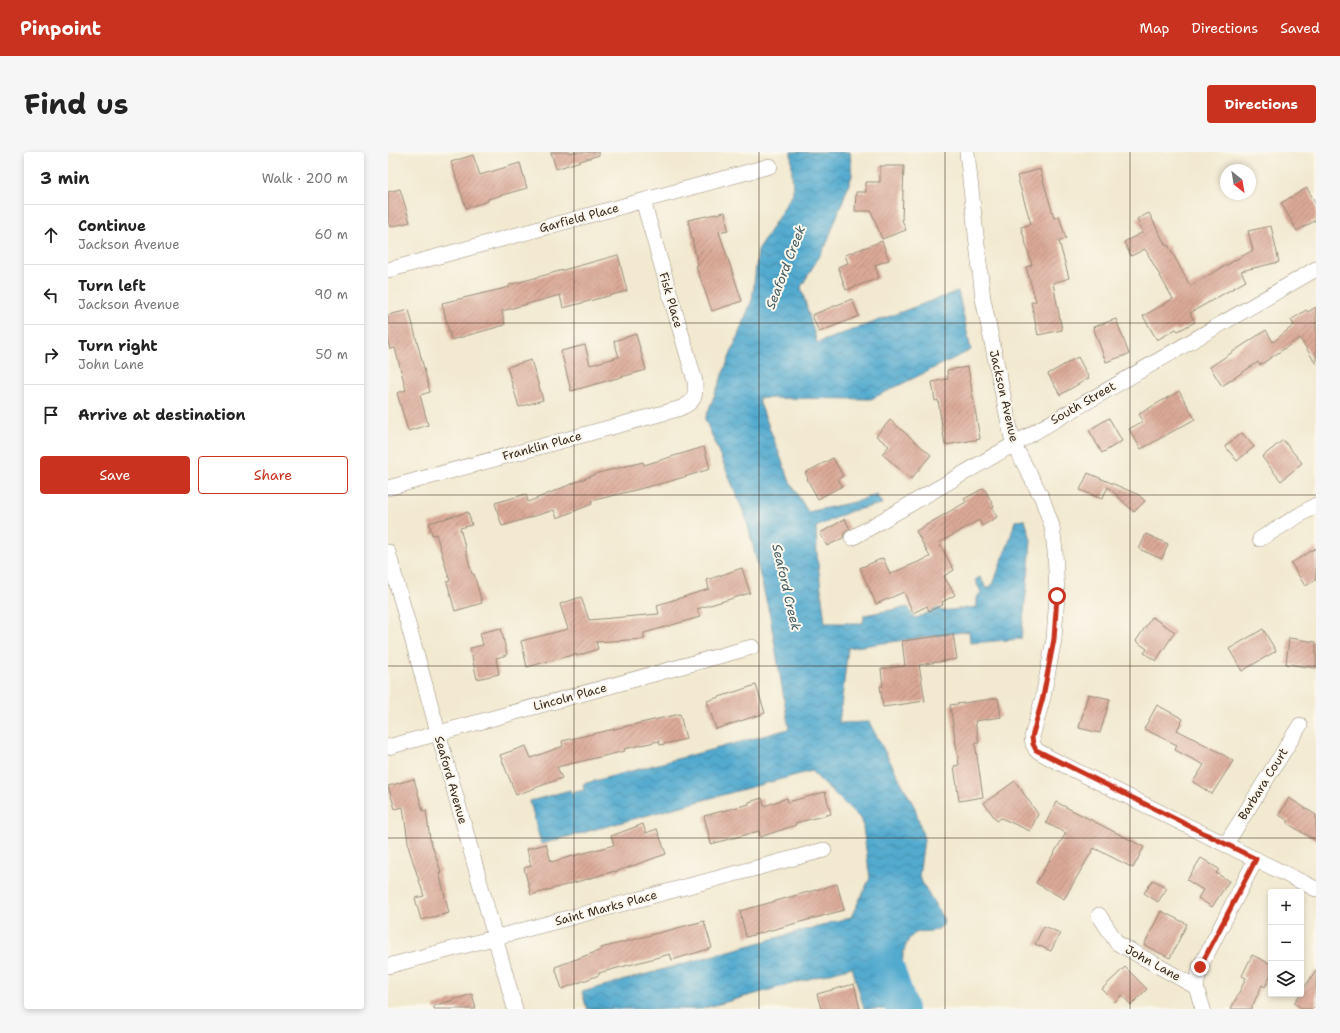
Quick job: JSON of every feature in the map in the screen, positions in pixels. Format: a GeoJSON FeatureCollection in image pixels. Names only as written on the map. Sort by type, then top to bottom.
{"type":"FeatureCollection","features":[{"type":"Feature","properties":{"kind":"street","name":"Jackson Avenue"},"geometry":{"type":"LineString","coordinates":[[967,152],[983,300],[1013,443],[1042,498],[1052,526],[1055,551],[1057,596],[1054,639],[1043,697],[1032,737],[1033,744],[1036,750],[1052,759],[1316,889]]}},
{"type":"Feature","properties":{"kind":"street","name":"Garfield Place"},"geometry":{"type":"LineString","coordinates":[[388,270],[770,166]]}},
{"type":"Feature","properties":{"kind":"street","name":"Fisk Place"},"geometry":{"type":"LineString","coordinates":[[643,201],[695,381],[696,391],[694,399]]}},
{"type":"Feature","properties":{"kind":"street","name":"South Street"},"geometry":{"type":"LineString","coordinates":[[852,538],[1013,443],[1316,269]]}},
{"type":"Feature","properties":{"kind":"street","name":"Franklin Place"},"geometry":{"type":"LineString","coordinates":[[388,488],[678,409],[687,405],[694,399]]}},
{"type":"Feature","properties":{"kind":"street"},"geometry":{"type":"LineString","coordinates":[[1260,539],[1316,505]]}},
{"type":"Feature","properties":{"kind":"street","name":"Seaford Avenue"},"geometry":{"type":"LineString","coordinates":[[388,552],[515,1009]]}},
{"type":"Feature","properties":{"kind":"street","name":"Lincoln Place"},"geometry":{"type":"LineString","coordinates":[[388,747],[752,647]]}},
{"type":"Feature","properties":{"kind":"street","name":"Barbara Court"},"geometry":{"type":"LineString","coordinates":[[1226,844],[1300,725]]}},
{"type":"Feature","properties":{"kind":"street","name":"Saint Marks Place"},"geometry":{"type":"LineString","coordinates":[[388,966],[824,850]]}},
{"type":"Feature","properties":{"kind":"street","name":"John Lane"},"geometry":{"type":"LineString","coordinates":[[1202,1009],[1196,987],[1200,967],[1256,859]]}},
{"type":"Feature","properties":{"kind":"street","name":"John Lane"},"geometry":{"type":"LineString","coordinates":[[1099,916],[1117,943],[1196,987]]}},
{"type":"Feature","properties":{"kind":"water"},"geometry":{"type":"Polygon","coordinates":[[[791,152],[850,152],[852,176],[826,245],[801,287],[817,343],[958,291],[971,350],[871,399],[758,398],[790,482],[808,512],[859,501],[876,494],[882,504],[851,511],[816,527],[817,555],[825,623],[863,623],[864,615],[908,607],[912,615],[916,618],[939,608],[941,611],[977,607],[977,597],[981,592],[975,580],[980,577],[987,589],[993,584],[1009,542],[1015,521],[1025,520],[1031,540],[1021,639],[970,643],[969,631],[848,648],[839,723],[869,722],[915,808],[924,839],[919,877],[944,920],[943,925],[938,929],[916,933],[907,943],[903,954],[900,1006],[902,1009],[864,1009],[852,967],[701,1009],[587,1009],[582,992],[851,917],[870,878],[862,820],[811,771],[541,844],[530,801],[570,790],[571,793],[584,790],[583,784],[789,729],[770,616],[746,518],[705,419],[752,300],[758,250],[793,193],[791,152]]]}},
{"type":"Feature","properties":{"kind":"building"},"geometry":{"type":"Polygon","coordinates":[[[551,152],[599,152],[599,155],[556,169],[551,152]]]}},
{"type":"Feature","properties":{"kind":"building"},"geometry":{"type":"Polygon","coordinates":[[[473,155],[480,175],[520,163],[527,188],[488,199],[488,201],[466,208],[451,162],[473,155]]]}},
{"type":"Feature","properties":{"kind":"building"},"geometry":{"type":"Polygon","coordinates":[[[880,166],[904,166],[902,220],[906,230],[882,239],[871,211],[855,211],[856,192],[866,192],[866,182],[880,182],[880,166]]]}},
{"type":"Feature","properties":{"kind":"building"},"geometry":{"type":"Polygon","coordinates":[[[1040,169],[1054,218],[1059,216],[1066,239],[1059,241],[1069,278],[1053,283],[1062,330],[1038,335],[1031,302],[1036,301],[1026,267],[1032,265],[1021,227],[1031,224],[1017,176],[1040,169]]]}},
{"type":"Feature","properties":{"kind":"building"},"geometry":{"type":"Polygon","coordinates":[[[1307,188],[1316,204],[1316,220],[1297,231],[1281,203],[1307,188]]]}},
{"type":"Feature","properties":{"kind":"building"},"geometry":{"type":"Polygon","coordinates":[[[400,189],[410,222],[390,227],[388,220],[388,192],[400,189]]]}},
{"type":"Feature","properties":{"kind":"building"},"geometry":{"type":"Polygon","coordinates":[[[725,212],[728,230],[719,232],[742,301],[712,311],[696,266],[698,266],[688,220],[725,212]]]}},
{"type":"Feature","properties":{"kind":"building"},"geometry":{"type":"Polygon","coordinates":[[[1149,213],[1166,246],[1168,245],[1190,286],[1253,250],[1248,231],[1271,226],[1279,262],[1241,271],[1246,281],[1190,313],[1195,322],[1178,331],[1176,329],[1157,340],[1143,316],[1173,299],[1145,249],[1131,256],[1124,242],[1143,232],[1137,219],[1149,213]]]}},
{"type":"Feature","properties":{"kind":"building"},"geometry":{"type":"Polygon","coordinates":[[[882,241],[889,260],[875,265],[879,278],[846,290],[838,267],[848,263],[845,255],[882,241]]]}},
{"type":"Feature","properties":{"kind":"building"},"geometry":{"type":"Polygon","coordinates":[[[618,255],[627,291],[563,308],[560,295],[502,311],[505,325],[451,340],[442,303],[510,287],[509,285],[618,255]]]}},
{"type":"Feature","properties":{"kind":"building"},"geometry":{"type":"Polygon","coordinates":[[[852,299],[859,316],[819,332],[812,315],[852,299]]]}},
{"type":"Feature","properties":{"kind":"building"},"geometry":{"type":"Polygon","coordinates":[[[1316,307],[1316,364],[1300,338],[1260,365],[1258,362],[1222,386],[1210,367],[1266,330],[1273,342],[1294,325],[1291,320],[1306,310],[1308,312],[1316,307]]]}},
{"type":"Feature","properties":{"kind":"building"},"geometry":{"type":"Polygon","coordinates":[[[409,310],[430,392],[420,395],[428,425],[408,431],[397,393],[406,390],[395,348],[390,349],[388,342],[388,315],[409,310]]]}},
{"type":"Feature","properties":{"kind":"building"},"geometry":{"type":"Polygon","coordinates":[[[1116,319],[1129,354],[1106,362],[1093,327],[1116,319]]]}},
{"type":"Feature","properties":{"kind":"building"},"geometry":{"type":"Polygon","coordinates":[[[636,334],[646,370],[571,391],[561,351],[585,345],[590,365],[619,357],[614,341],[636,334]]]}},
{"type":"Feature","properties":{"kind":"building"},"geometry":{"type":"Polygon","coordinates":[[[1078,357],[1089,378],[1060,395],[1048,374],[1078,357]]]}},
{"type":"Feature","properties":{"kind":"building"},"geometry":{"type":"Polygon","coordinates":[[[531,360],[543,400],[519,407],[507,367],[531,360]]]}},
{"type":"Feature","properties":{"kind":"building"},"geometry":{"type":"Polygon","coordinates":[[[968,367],[980,439],[945,445],[938,400],[935,401],[932,382],[948,379],[947,370],[968,367]]]}},
{"type":"Feature","properties":{"kind":"building"},"geometry":{"type":"Polygon","coordinates":[[[1179,391],[1195,419],[1141,449],[1129,429],[1143,421],[1139,414],[1179,391]]]}},
{"type":"Feature","properties":{"kind":"building"},"geometry":{"type":"Polygon","coordinates":[[[1109,418],[1122,441],[1102,453],[1089,430],[1109,418]]]}},
{"type":"Feature","properties":{"kind":"building"},"geometry":{"type":"Polygon","coordinates":[[[890,420],[931,455],[911,479],[882,454],[889,446],[876,436],[890,420]]]}},
{"type":"Feature","properties":{"kind":"building"},"geometry":{"type":"Polygon","coordinates":[[[1242,433],[1254,447],[1237,461],[1225,446],[1242,433]]]}},
{"type":"Feature","properties":{"kind":"building"},"geometry":{"type":"Polygon","coordinates":[[[1283,440],[1302,463],[1281,481],[1262,457],[1283,440]]]}},
{"type":"Feature","properties":{"kind":"building"},"geometry":{"type":"Polygon","coordinates":[[[704,447],[710,469],[671,481],[591,501],[592,504],[557,518],[554,510],[502,526],[495,503],[526,494],[528,502],[598,473],[643,462],[644,465],[704,447]]]}},
{"type":"Feature","properties":{"kind":"building"},"geometry":{"type":"Polygon","coordinates":[[[833,458],[843,476],[838,479],[842,486],[818,499],[805,473],[833,458]]]}},
{"type":"Feature","properties":{"kind":"building"},"geometry":{"type":"Polygon","coordinates":[[[1088,473],[1139,495],[1145,501],[1134,512],[1108,487],[1102,499],[1080,490],[1088,473]]]}},
{"type":"Feature","properties":{"kind":"building"},"geometry":{"type":"Polygon","coordinates":[[[984,488],[994,507],[992,508],[997,517],[982,526],[979,520],[939,543],[954,570],[944,576],[955,595],[942,602],[943,605],[929,611],[927,606],[913,613],[904,592],[876,604],[860,568],[883,558],[890,574],[930,557],[916,531],[966,502],[964,499],[984,488]]]}},
{"type":"Feature","properties":{"kind":"building"},"geometry":{"type":"Polygon","coordinates":[[[468,512],[472,525],[460,528],[472,574],[474,574],[482,603],[455,611],[447,582],[450,581],[436,534],[432,535],[429,523],[468,512]]]}},
{"type":"Feature","properties":{"kind":"building"},"geometry":{"type":"Polygon","coordinates":[[[845,519],[850,529],[844,533],[843,538],[827,546],[820,533],[845,519]]]}},
{"type":"Feature","properties":{"kind":"building"},"geometry":{"type":"Polygon","coordinates":[[[1146,534],[1168,544],[1162,559],[1139,549],[1146,534]]]}},
{"type":"Feature","properties":{"kind":"building"},"geometry":{"type":"Polygon","coordinates":[[[1316,548],[1316,580],[1305,586],[1291,563],[1316,548]]]}},
{"type":"Feature","properties":{"kind":"building"},"geometry":{"type":"Polygon","coordinates":[[[742,568],[750,593],[697,609],[700,617],[644,633],[644,639],[596,642],[598,649],[577,656],[576,654],[527,667],[521,641],[568,629],[560,604],[581,597],[589,620],[659,614],[657,605],[709,589],[707,580],[742,568]]]}},
{"type":"Feature","properties":{"kind":"building"},"geometry":{"type":"Polygon","coordinates":[[[1152,617],[1175,632],[1156,661],[1144,653],[1147,649],[1136,641],[1152,617]]]}},
{"type":"Feature","properties":{"kind":"building"},"geometry":{"type":"Polygon","coordinates":[[[501,628],[507,655],[496,658],[499,674],[477,679],[470,648],[483,645],[480,633],[501,628]]]}},
{"type":"Feature","properties":{"kind":"building"},"geometry":{"type":"Polygon","coordinates":[[[1263,629],[1276,651],[1242,671],[1229,649],[1263,629]]]}},
{"type":"Feature","properties":{"kind":"building"},"geometry":{"type":"Polygon","coordinates":[[[953,634],[957,659],[919,665],[925,701],[883,707],[880,686],[883,686],[881,669],[905,666],[902,641],[953,634]]]}},
{"type":"Feature","properties":{"kind":"building"},"geometry":{"type":"Polygon","coordinates":[[[1289,638],[1316,642],[1316,668],[1286,664],[1289,638]]]}},
{"type":"Feature","properties":{"kind":"building"},"geometry":{"type":"Polygon","coordinates":[[[756,685],[765,713],[716,729],[707,701],[756,685]]]}},
{"type":"Feature","properties":{"kind":"building"},"geometry":{"type":"Polygon","coordinates":[[[1088,694],[1110,699],[1100,733],[1079,728],[1088,694]]]}},
{"type":"Feature","properties":{"kind":"building"},"geometry":{"type":"Polygon","coordinates":[[[998,698],[1001,717],[975,721],[979,743],[975,743],[983,797],[959,801],[954,766],[959,765],[950,705],[998,698]]]}},
{"type":"Feature","properties":{"kind":"building"},"geometry":{"type":"Polygon","coordinates":[[[1157,705],[1183,719],[1177,730],[1233,761],[1212,794],[1193,782],[1204,765],[1175,750],[1177,745],[1144,729],[1157,705]]]}},
{"type":"Feature","properties":{"kind":"building"},"geometry":{"type":"Polygon","coordinates":[[[680,714],[686,739],[660,745],[659,741],[624,749],[625,751],[557,767],[562,778],[516,795],[500,755],[526,746],[531,758],[563,746],[562,741],[680,714]]]}},
{"type":"Feature","properties":{"kind":"building"},"geometry":{"type":"Polygon","coordinates":[[[414,779],[423,811],[426,810],[430,839],[441,872],[439,872],[449,913],[421,920],[415,898],[424,896],[409,849],[403,807],[395,809],[388,786],[414,779]]]}},
{"type":"Feature","properties":{"kind":"building"},"geometry":{"type":"Polygon","coordinates":[[[1015,781],[1038,814],[1030,831],[1001,818],[997,821],[984,803],[1015,781]]]}},
{"type":"Feature","properties":{"kind":"building"},"geometry":{"type":"Polygon","coordinates":[[[825,792],[831,814],[795,823],[796,825],[760,837],[759,831],[711,844],[704,816],[749,804],[749,802],[762,798],[764,806],[787,798],[788,802],[825,792]]]}},
{"type":"Feature","properties":{"kind":"building"},"geometry":{"type":"Polygon","coordinates":[[[1289,798],[1316,815],[1316,841],[1287,823],[1289,821],[1279,815],[1289,798]]]}},
{"type":"Feature","properties":{"kind":"building"},"geometry":{"type":"Polygon","coordinates":[[[1056,802],[1144,847],[1133,868],[1094,848],[1064,899],[1036,883],[1066,833],[1046,823],[1056,802]]]}},
{"type":"Feature","properties":{"kind":"building"},"geometry":{"type":"Polygon","coordinates":[[[643,824],[646,833],[657,829],[666,854],[615,872],[531,895],[524,868],[531,866],[527,849],[546,844],[551,862],[614,845],[611,836],[643,824]]]}},
{"type":"Feature","properties":{"kind":"building"},"geometry":{"type":"Polygon","coordinates":[[[1201,858],[1219,869],[1216,873],[1229,881],[1212,907],[1198,898],[1203,890],[1187,880],[1201,858]]]}},
{"type":"Feature","properties":{"kind":"building"},"geometry":{"type":"Polygon","coordinates":[[[1153,880],[1167,888],[1158,902],[1144,893],[1153,880]]]}},
{"type":"Feature","properties":{"kind":"building"},"geometry":{"type":"Polygon","coordinates":[[[837,884],[844,910],[746,937],[740,911],[837,884]]]}},
{"type":"Feature","properties":{"kind":"building"},"geometry":{"type":"Polygon","coordinates":[[[1161,911],[1187,924],[1170,958],[1144,945],[1161,911]]]}},
{"type":"Feature","properties":{"kind":"building"},"geometry":{"type":"Polygon","coordinates":[[[704,921],[712,948],[672,960],[670,954],[599,973],[599,975],[562,989],[555,967],[601,950],[601,948],[704,921]]]}},
{"type":"Feature","properties":{"kind":"building"},"geometry":{"type":"Polygon","coordinates":[[[1044,926],[1060,933],[1051,951],[1035,944],[1044,926]]]}},
{"type":"Feature","properties":{"kind":"building"},"geometry":{"type":"Polygon","coordinates":[[[1252,955],[1268,963],[1268,980],[1265,987],[1262,985],[1251,1009],[1231,1009],[1246,978],[1242,976],[1252,955]]]}},
{"type":"Feature","properties":{"kind":"building"},"geometry":{"type":"Polygon","coordinates":[[[1125,967],[1147,989],[1131,1005],[1122,995],[1115,1002],[1102,989],[1125,967]]]}},
{"type":"Feature","properties":{"kind":"building"},"geometry":{"type":"Polygon","coordinates":[[[1316,970],[1316,1009],[1303,1009],[1294,1003],[1298,997],[1304,997],[1304,988],[1316,970]]]}},
{"type":"Feature","properties":{"kind":"building"},"geometry":{"type":"Polygon","coordinates":[[[854,984],[860,1009],[821,1009],[817,994],[854,984]]]}},
{"type":"Feature","properties":{"kind":"building"},"geometry":{"type":"Polygon","coordinates":[[[472,994],[476,1009],[434,1009],[434,1006],[472,994]]]}},
{"type":"Feature","properties":{"kind":"waterway","name":"Seaford Creek"},"geometry":{"type":"LineString","coordinates":[[886,961],[902,1009]]}},
{"type":"Feature","properties":{"kind":"route"},"geometry":{"type":"LineString","coordinates":[[1057,596],[1054,639],[1043,697],[1032,737],[1036,750],[1256,859],[1200,967]]}}]}
